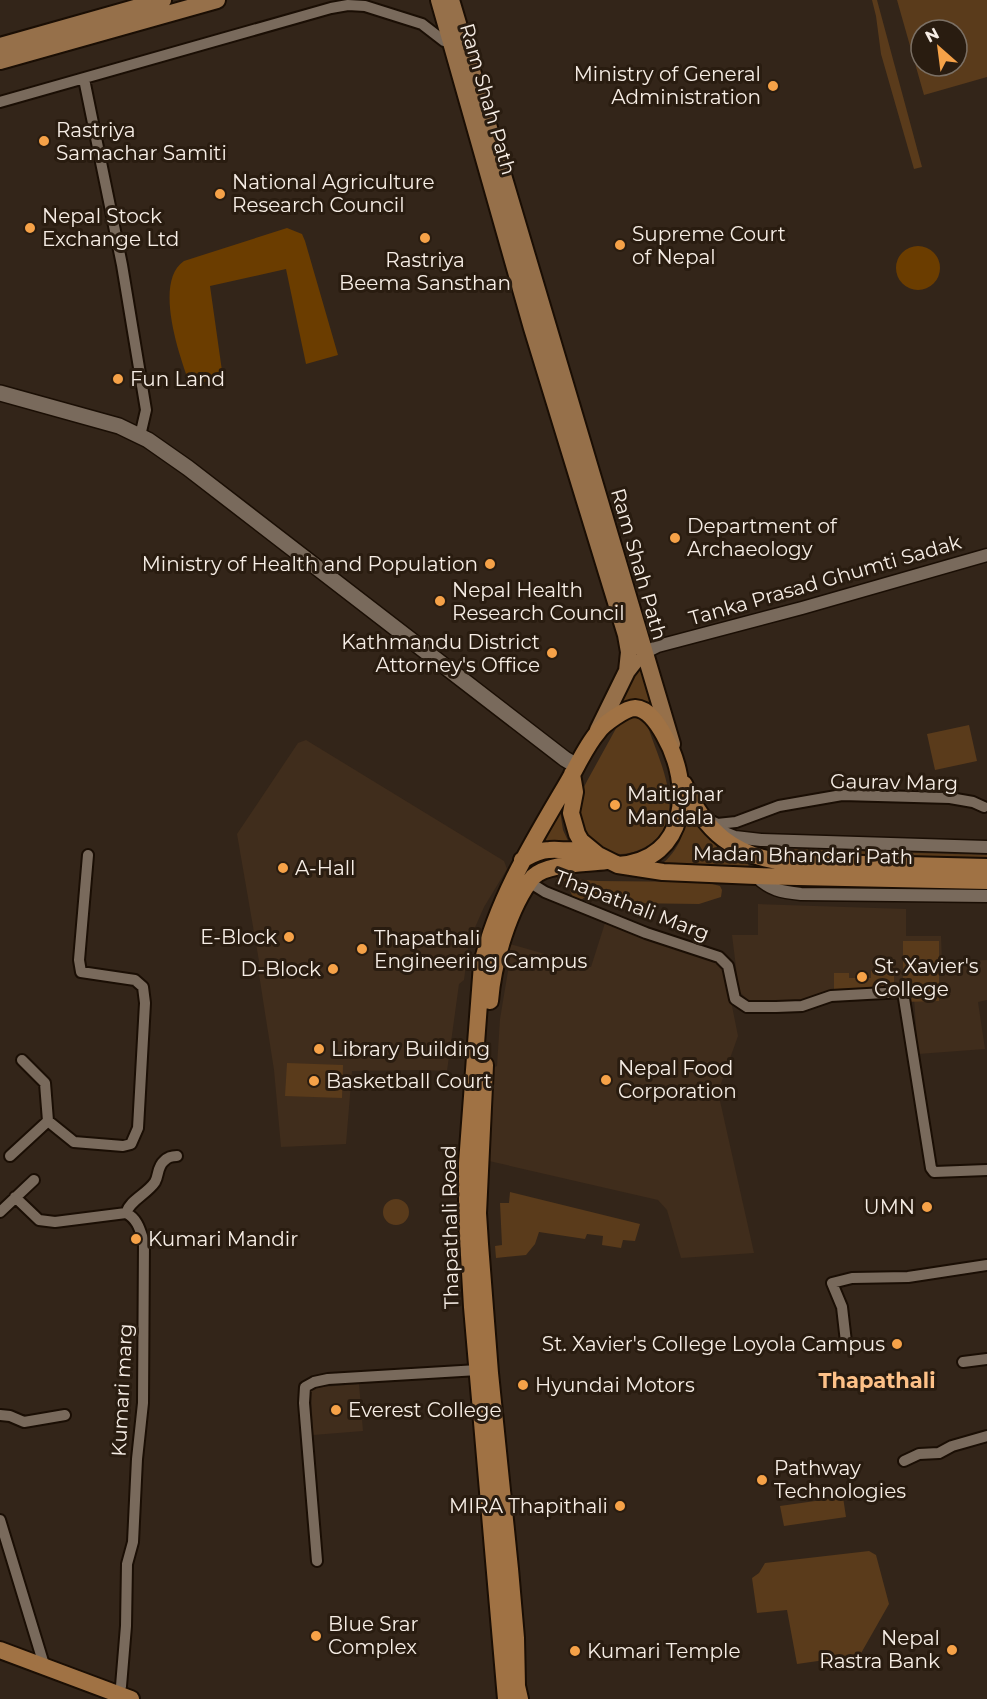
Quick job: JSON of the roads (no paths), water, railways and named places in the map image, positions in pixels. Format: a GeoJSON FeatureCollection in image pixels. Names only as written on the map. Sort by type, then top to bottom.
{"type":"FeatureCollection","features":[{"type":"Feature","properties":{"kind":"highway"},"geometry":{"type":"LineString","coordinates":[[529,882],[537,873],[549,868],[633,862],[650,855],[673,833],[681,808],[678,767],[661,728],[643,710],[629,709],[598,730],[575,770],[575,792],[571,813],[577,834],[587,847],[612,863]]}},
{"type":"Feature","properties":{"kind":"highway","name":"Madan Bhandari Path"},"geometry":{"type":"LineString","coordinates":[[678,767],[690,796],[705,819],[735,848],[759,858],[786,862],[987,867]]}},
{"type":"Feature","properties":{"kind":"highway","name":"Thapathali Road"},"geometry":{"type":"LineString","coordinates":[[506,1699],[469,1261],[467,1163],[482,964],[489,935],[522,860],[575,770]]}},
{"type":"Feature","properties":{"kind":"highway"},"geometry":{"type":"LineString","coordinates":[[522,860],[548,849],[573,852],[587,847]]}},
{"type":"Feature","properties":{"kind":"highway","name":"Madan Bhandari Path"},"geometry":{"type":"LineString","coordinates":[[612,863],[663,872],[987,881]]}},
{"type":"Feature","properties":{"kind":"highway","name":"Thapathali Road"},"geometry":{"type":"LineString","coordinates":[[520,1699],[517,1686],[516,1638],[490,1373],[478,1213],[486,1046],[494,969],[509,919],[529,882]]}},
{"type":"Feature","properties":{"kind":"highway"},"geometry":{"type":"LineString","coordinates":[[0,1650],[117,1697]]}},
{"type":"Feature","properties":{"kind":"highway"},"geometry":{"type":"LineString","coordinates":[[0,1659],[117,1697]]}},
{"type":"Feature","properties":{"kind":"main road"},"geometry":{"type":"LineString","coordinates":[[122,19],[163,0]]}},
{"type":"Feature","properties":{"kind":"main road"},"geometry":{"type":"LineString","coordinates":[[0,61],[78,32],[122,19],[217,0]]}},
{"type":"Feature","properties":{"kind":"main road","name":"Ram Shah Path"},"geometry":{"type":"LineString","coordinates":[[439,0],[535,339],[626,635],[627,671]]}},
{"type":"Feature","properties":{"kind":"main road","name":"Ram Shah Path"},"geometry":{"type":"LineString","coordinates":[[451,0],[648,660],[627,671]]}},
{"type":"Feature","properties":{"kind":"main road"},"geometry":{"type":"LineString","coordinates":[[0,46],[78,32]]}},
{"type":"Feature","properties":{"kind":"main road"},"geometry":{"type":"LineString","coordinates":[[0,393],[102,420],[144,438],[188,468],[556,752],[575,770]]}},
{"type":"Feature","properties":{"kind":"main road"},"geometry":{"type":"LineString","coordinates":[[648,660],[678,767]]}},
{"type":"Feature","properties":{"kind":"main road"},"geometry":{"type":"LineString","coordinates":[[598,730],[627,671]]}},
{"type":"Feature","properties":{"kind":"street"},"geometry":{"type":"LineString","coordinates":[[0,102],[348,5],[365,6],[422,24],[444,41],[451,43]]}},
{"type":"Feature","properties":{"kind":"street"},"geometry":{"type":"LineString","coordinates":[[88,78],[146,410],[144,438]]}},
{"type":"Feature","properties":{"kind":"street","name":"Tanka Prasad Ghumti Sadak"},"geometry":{"type":"LineString","coordinates":[[648,660],[658,646],[987,555]]}},
{"type":"Feature","properties":{"kind":"street","name":"Gaurav Marg"},"geometry":{"type":"LineString","coordinates":[[705,819],[717,824],[736,822],[779,806],[842,795],[950,798],[973,802],[984,807]]}},
{"type":"Feature","properties":{"kind":"street"},"geometry":{"type":"LineString","coordinates":[[705,819],[726,834],[761,840],[987,847]]}},
{"type":"Feature","properties":{"kind":"street"},"geometry":{"type":"LineString","coordinates":[[22,1060],[45,1083],[48,1121],[75,1142],[123,1146],[131,1144],[138,1128],[145,1003],[143,987],[135,980],[81,972],[88,855]]}},
{"type":"Feature","properties":{"kind":"street"},"geometry":{"type":"LineString","coordinates":[[756,876],[764,885],[772,889],[801,894],[987,896]]}},
{"type":"Feature","properties":{"kind":"street","name":"Thapathali Marg"},"geometry":{"type":"LineString","coordinates":[[529,882],[545,892],[646,933],[719,957],[728,966],[735,999],[747,1007],[802,1006],[831,996],[903,992],[927,1150],[934,1172],[987,1170]]}},
{"type":"Feature","properties":{"kind":"street"},"geometry":{"type":"LineString","coordinates":[[10,1156],[48,1121]]}},
{"type":"Feature","properties":{"kind":"street"},"geometry":{"type":"LineString","coordinates":[[15,1197],[39,1220],[55,1222],[126,1213],[128,1207],[156,1182],[159,1167],[163,1162],[171,1156],[177,1156]]}},
{"type":"Feature","properties":{"kind":"street"},"geometry":{"type":"LineString","coordinates":[[0,1212],[34,1180]]}},
{"type":"Feature","properties":{"kind":"street","name":"Kumari marg"},"geometry":{"type":"LineString","coordinates":[[117,1697],[121,1686],[126,1626],[127,1564],[133,1542],[137,1459],[143,1403],[144,1242],[133,1216],[126,1213]]}},
{"type":"Feature","properties":{"kind":"street"},"geometry":{"type":"LineString","coordinates":[[846,1342],[842,1307],[832,1283],[852,1278],[908,1277],[987,1265]]}},
{"type":"Feature","properties":{"kind":"street"},"geometry":{"type":"LineString","coordinates":[[963,1362],[987,1359]]}},
{"type":"Feature","properties":{"kind":"street"},"geometry":{"type":"LineString","coordinates":[[317,1562],[304,1403],[305,1387],[328,1379],[478,1371]]}},
{"type":"Feature","properties":{"kind":"street"},"geometry":{"type":"LineString","coordinates":[[0,1415],[10,1416],[24,1422],[65,1415]]}},
{"type":"Feature","properties":{"kind":"street"},"geometry":{"type":"LineString","coordinates":[[904,1461],[919,1454],[939,1453],[952,1446],[987,1436]]}},
{"type":"Feature","properties":{"kind":"street"},"geometry":{"type":"LineString","coordinates":[[0,1520],[45,1668]]}},
{"type":"Feature","properties":{"kind":"place","name":"Ministry of General Administration"},"geometry":{"type":"Point","coordinates":[773,86]}},
{"type":"Feature","properties":{"kind":"place","name":"Rastriya Samachar Samiti"},"geometry":{"type":"Point","coordinates":[44,141]}},
{"type":"Feature","properties":{"kind":"place","name":"National Agriculture Research Council"},"geometry":{"type":"Point","coordinates":[220,194]}},
{"type":"Feature","properties":{"kind":"place","name":"Nepal Stock Exchange Ltd"},"geometry":{"type":"Point","coordinates":[30,228]}},
{"type":"Feature","properties":{"kind":"place","name":"Rastriya Beema Sansthan"},"geometry":{"type":"Point","coordinates":[425,238]}},
{"type":"Feature","properties":{"kind":"place","name":"Supreme Court of Nepal"},"geometry":{"type":"Point","coordinates":[620,245]}},
{"type":"Feature","properties":{"kind":"place","name":"Fun Land"},"geometry":{"type":"Point","coordinates":[118,379]}},
{"type":"Feature","properties":{"kind":"place","name":"Department of Archaeology"},"geometry":{"type":"Point","coordinates":[675,538]}},
{"type":"Feature","properties":{"kind":"place","name":"Ministry of Health and Population"},"geometry":{"type":"Point","coordinates":[490,564]}},
{"type":"Feature","properties":{"kind":"place","name":"Nepal Health Research Council"},"geometry":{"type":"Point","coordinates":[440,601]}},
{"type":"Feature","properties":{"kind":"place","name":"Kathmandu District Attorney's Office"},"geometry":{"type":"Point","coordinates":[552,653]}},
{"type":"Feature","properties":{"kind":"place","name":"Maitighar Mandala"},"geometry":{"type":"Point","coordinates":[615,805]}},
{"type":"Feature","properties":{"kind":"place","name":"A-Hall"},"geometry":{"type":"Point","coordinates":[283,868]}},
{"type":"Feature","properties":{"kind":"place","name":"E-Block"},"geometry":{"type":"Point","coordinates":[289,937]}},
{"type":"Feature","properties":{"kind":"place","name":"Thapathali Engineering Campus"},"geometry":{"type":"Point","coordinates":[362,949]}},
{"type":"Feature","properties":{"kind":"place","name":"D-Block"},"geometry":{"type":"Point","coordinates":[333,969]}},
{"type":"Feature","properties":{"kind":"place","name":"St. Xavier's College"},"geometry":{"type":"Point","coordinates":[862,977]}},
{"type":"Feature","properties":{"kind":"place","name":"Library Building"},"geometry":{"type":"Point","coordinates":[319,1049]}},
{"type":"Feature","properties":{"kind":"place","name":"Nepal Food Corporation"},"geometry":{"type":"Point","coordinates":[606,1080]}},
{"type":"Feature","properties":{"kind":"place","name":"Basketball Court"},"geometry":{"type":"Point","coordinates":[314,1081]}},
{"type":"Feature","properties":{"kind":"place","name":"UMN"},"geometry":{"type":"Point","coordinates":[927,1207]}},
{"type":"Feature","properties":{"kind":"place","name":"Kumari Mandir"},"geometry":{"type":"Point","coordinates":[136,1239]}},
{"type":"Feature","properties":{"kind":"place","name":"St. Xavier's College Loyola Campus"},"geometry":{"type":"Point","coordinates":[897,1344]}},
{"type":"Feature","properties":{"kind":"place","name":"Hyundai Motors"},"geometry":{"type":"Point","coordinates":[523,1385]}},
{"type":"Feature","properties":{"kind":"place","name":"Everest College"},"geometry":{"type":"Point","coordinates":[336,1410]}},
{"type":"Feature","properties":{"kind":"place","name":"Pathway Technologies"},"geometry":{"type":"Point","coordinates":[762,1480]}},
{"type":"Feature","properties":{"kind":"place","name":"MIRA Thapithali"},"geometry":{"type":"Point","coordinates":[620,1506]}},
{"type":"Feature","properties":{"kind":"place","name":"Blue Srar Complex"},"geometry":{"type":"Point","coordinates":[316,1636]}},
{"type":"Feature","properties":{"kind":"place","name":"Nepal Rastra Bank"},"geometry":{"type":"Point","coordinates":[952,1650]}},
{"type":"Feature","properties":{"kind":"place","name":"Kumari Temple"},"geometry":{"type":"Point","coordinates":[575,1651]}},
{"type":"Feature","properties":{"kind":"district","name":"Thapathali"},"geometry":{"type":"Point","coordinates":[877,1381]}}]}
